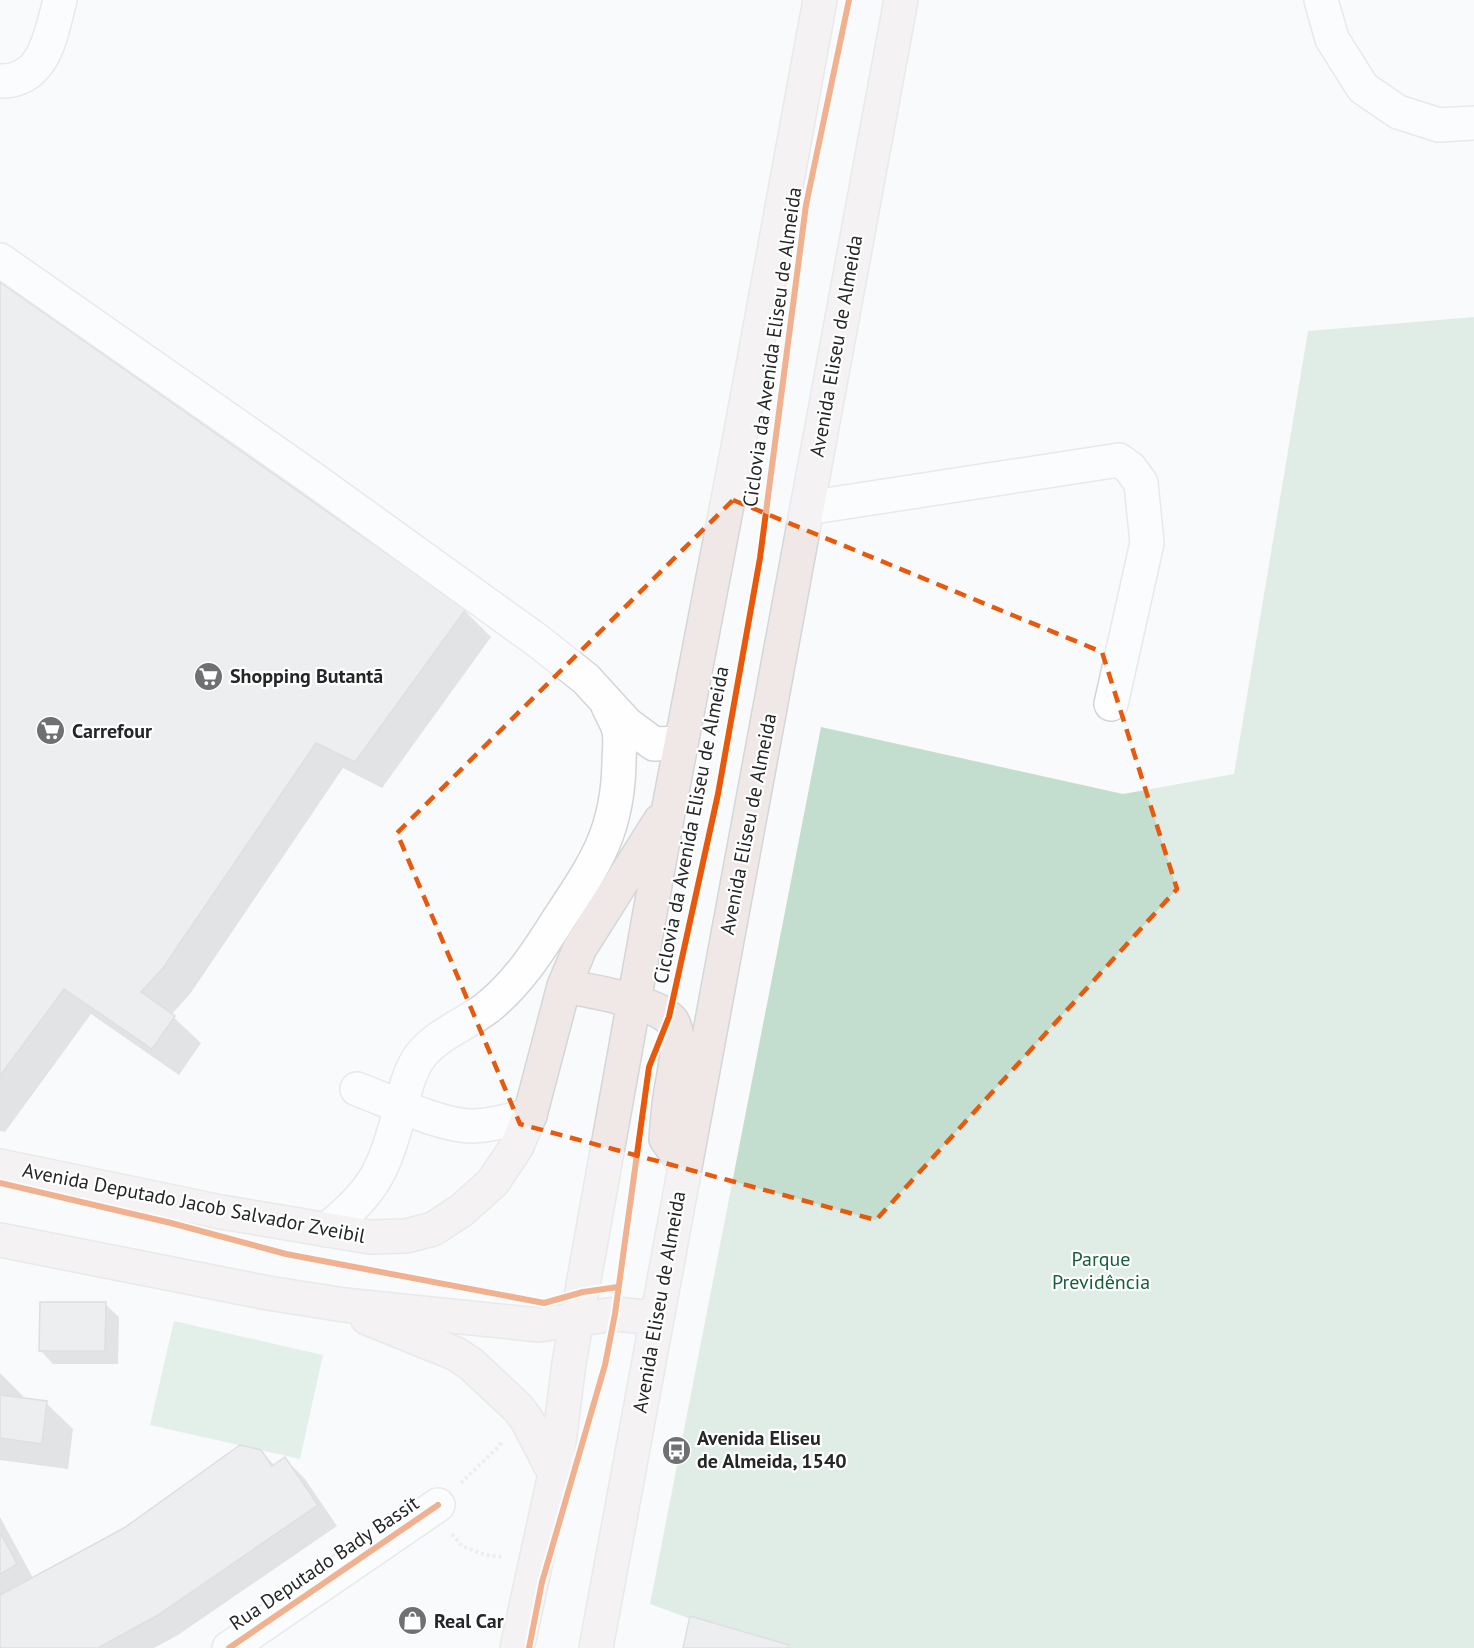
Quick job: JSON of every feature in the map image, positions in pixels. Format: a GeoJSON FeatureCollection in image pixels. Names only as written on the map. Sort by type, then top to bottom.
{"type":"FeatureCollection","features":[{"type":"Feature","properties":{"kind":"main road"},"geometry":{"type":"LineString","coordinates":[[517,1648],[555,1474],[570,1363],[634,1001],[820,0]]}},
{"type":"Feature","properties":{"kind":"main road","name":"Avenida Eliseu de Almeida"},"geometry":{"type":"LineString","coordinates":[[596,1648],[901,0]]}},
{"type":"Feature","properties":{"kind":"main road","name":"Avenida Deputado Jacob Salvador Zveibil"},"geometry":{"type":"LineString","coordinates":[[0,1166],[221,1212],[370,1237],[406,1236],[433,1229],[462,1210],[493,1182],[517,1146],[530,1115],[564,986],[580,948],[669,807]]}},
{"type":"Feature","properties":{"kind":"main road"},"geometry":{"type":"LineString","coordinates":[[564,986],[616,995],[634,1001],[669,1017],[674,1023],[678,1042],[666,1139],[685,1165]]}},
{"type":"Feature","properties":{"kind":"main road"},"geometry":{"type":"LineString","coordinates":[[0,1240],[268,1293],[344,1305],[539,1325],[615,1314],[657,1318]]}},
{"type":"Feature","properties":{"kind":"main road"},"geometry":{"type":"LineString","coordinates":[[344,1305],[375,1322],[456,1354],[471,1364],[518,1408],[532,1429],[555,1474]]}},
{"type":"Feature","properties":{"kind":"street"},"geometry":{"type":"LineString","coordinates":[[0,81],[8,81],[31,72],[46,53],[60,0]]}},
{"type":"Feature","properties":{"kind":"street"},"geometry":{"type":"LineString","coordinates":[[1321,0],[1332,39],[1363,88],[1398,112],[1439,125],[1474,123]]}},
{"type":"Feature","properties":{"kind":"street"},"geometry":{"type":"LineString","coordinates":[[0,260],[309,476],[538,641],[586,679],[627,724],[654,744],[681,743]]}},
{"type":"Feature","properties":{"kind":"street"},"geometry":{"type":"LineString","coordinates":[[807,508],[1119,460],[1130,468],[1141,483],[1147,543],[1111,704]]}},
{"type":"Feature","properties":{"kind":"street"},"geometry":{"type":"LineString","coordinates":[[326,1230],[368,1191],[382,1169],[409,1076],[421,1055],[440,1038],[487,1008],[517,980],[588,875],[603,846],[615,813],[619,781],[619,730],[605,698]]}},
{"type":"Feature","properties":{"kind":"street"},"geometry":{"type":"LineString","coordinates":[[357,1089],[439,1120],[473,1126],[505,1122],[530,1115]]}},
{"type":"Feature","properties":{"kind":"street","name":"Rua Deputado Bady Bassit"},"geometry":{"type":"LineString","coordinates":[[229,1648],[438,1505]]}},
{"type":"Feature","properties":{"kind":"path"},"geometry":{"type":"LineString","coordinates":[[518,1408],[499,1446],[438,1505],[445,1525],[462,1546],[486,1555],[536,1560]]}},
{"type":"Feature","properties":{"kind":"highlighted area"},"geometry":{"type":"Polygon","coordinates":[[[733,500],[1102,652],[1177,889],[876,1220],[520,1124],[397,833],[733,500]]]}},
{"type":"Feature","properties":{"kind":"green space","name":"Parque Previdência"},"geometry":{"type":"Polygon","coordinates":[[[1474,317],[1474,1648],[770,1648],[650,1604],[821,727],[1123,794],[1234,774],[1308,331],[1474,317]]]}},
{"type":"Feature","properties":{"kind":"green space"},"geometry":{"type":"Polygon","coordinates":[[[174,1321],[323,1355],[300,1459],[150,1425],[174,1321]]]}},
{"type":"Feature","properties":{"kind":"building","name":"Shopping Butantã"},"geometry":{"type":"Polygon","coordinates":[[[0,282],[466,609],[355,762],[316,743],[163,968],[141,992],[175,1016],[152,1049],[64,989],[0,1076],[0,282]]]}},
{"type":"Feature","properties":{"kind":"building"},"geometry":{"type":"Polygon","coordinates":[[[40,1302],[106,1302],[105,1351],[39,1351],[40,1302]]]}},
{"type":"Feature","properties":{"kind":"building"},"geometry":{"type":"Polygon","coordinates":[[[0,1395],[47,1401],[42,1444],[0,1438],[0,1395]]]}},
{"type":"Feature","properties":{"kind":"building"},"geometry":{"type":"Polygon","coordinates":[[[240,1445],[261,1450],[272,1466],[285,1457],[318,1505],[158,1615],[98,1648],[0,1648],[0,1595],[124,1528],[240,1445]]]}},
{"type":"Feature","properties":{"kind":"building"},"geometry":{"type":"Polygon","coordinates":[[[0,1532],[17,1564],[0,1574],[0,1532]]]}},
{"type":"Feature","properties":{"kind":"building"},"geometry":{"type":"Polygon","coordinates":[[[690,1616],[789,1645],[788,1648],[683,1648],[690,1616]]]}},
{"type":"Feature","properties":{"kind":"cycle path","name":"Ciclovia da Avenida Eliseu de Almeida"},"geometry":{"type":"LineString","coordinates":[[529,1648],[542,1582],[605,1365],[615,1314],[649,1067],[669,1017],[718,794],[760,558],[806,205],[849,0]]}},
{"type":"Feature","properties":{"kind":"cycle path"},"geometry":{"type":"LineString","coordinates":[[0,1183],[171,1223],[286,1254],[544,1303],[583,1292],[618,1287]]}},
{"type":"Feature","properties":{"kind":"cycle path"},"geometry":{"type":"LineString","coordinates":[[229,1648],[438,1505]]}},
{"type":"Feature","properties":{"kind":"place","name":"Shopping Butantã"},"geometry":{"type":"Point","coordinates":[209,676]}},
{"type":"Feature","properties":{"kind":"place","name":"Carrefour"},"geometry":{"type":"Point","coordinates":[51,731]}},
{"type":"Feature","properties":{"kind":"place","name":"Avenida Eliseu de Almeida, 1540"},"geometry":{"type":"Point","coordinates":[676,1450]}},
{"type":"Feature","properties":{"kind":"place","name":"Real Car"},"geometry":{"type":"Point","coordinates":[413,1621]}}]}
